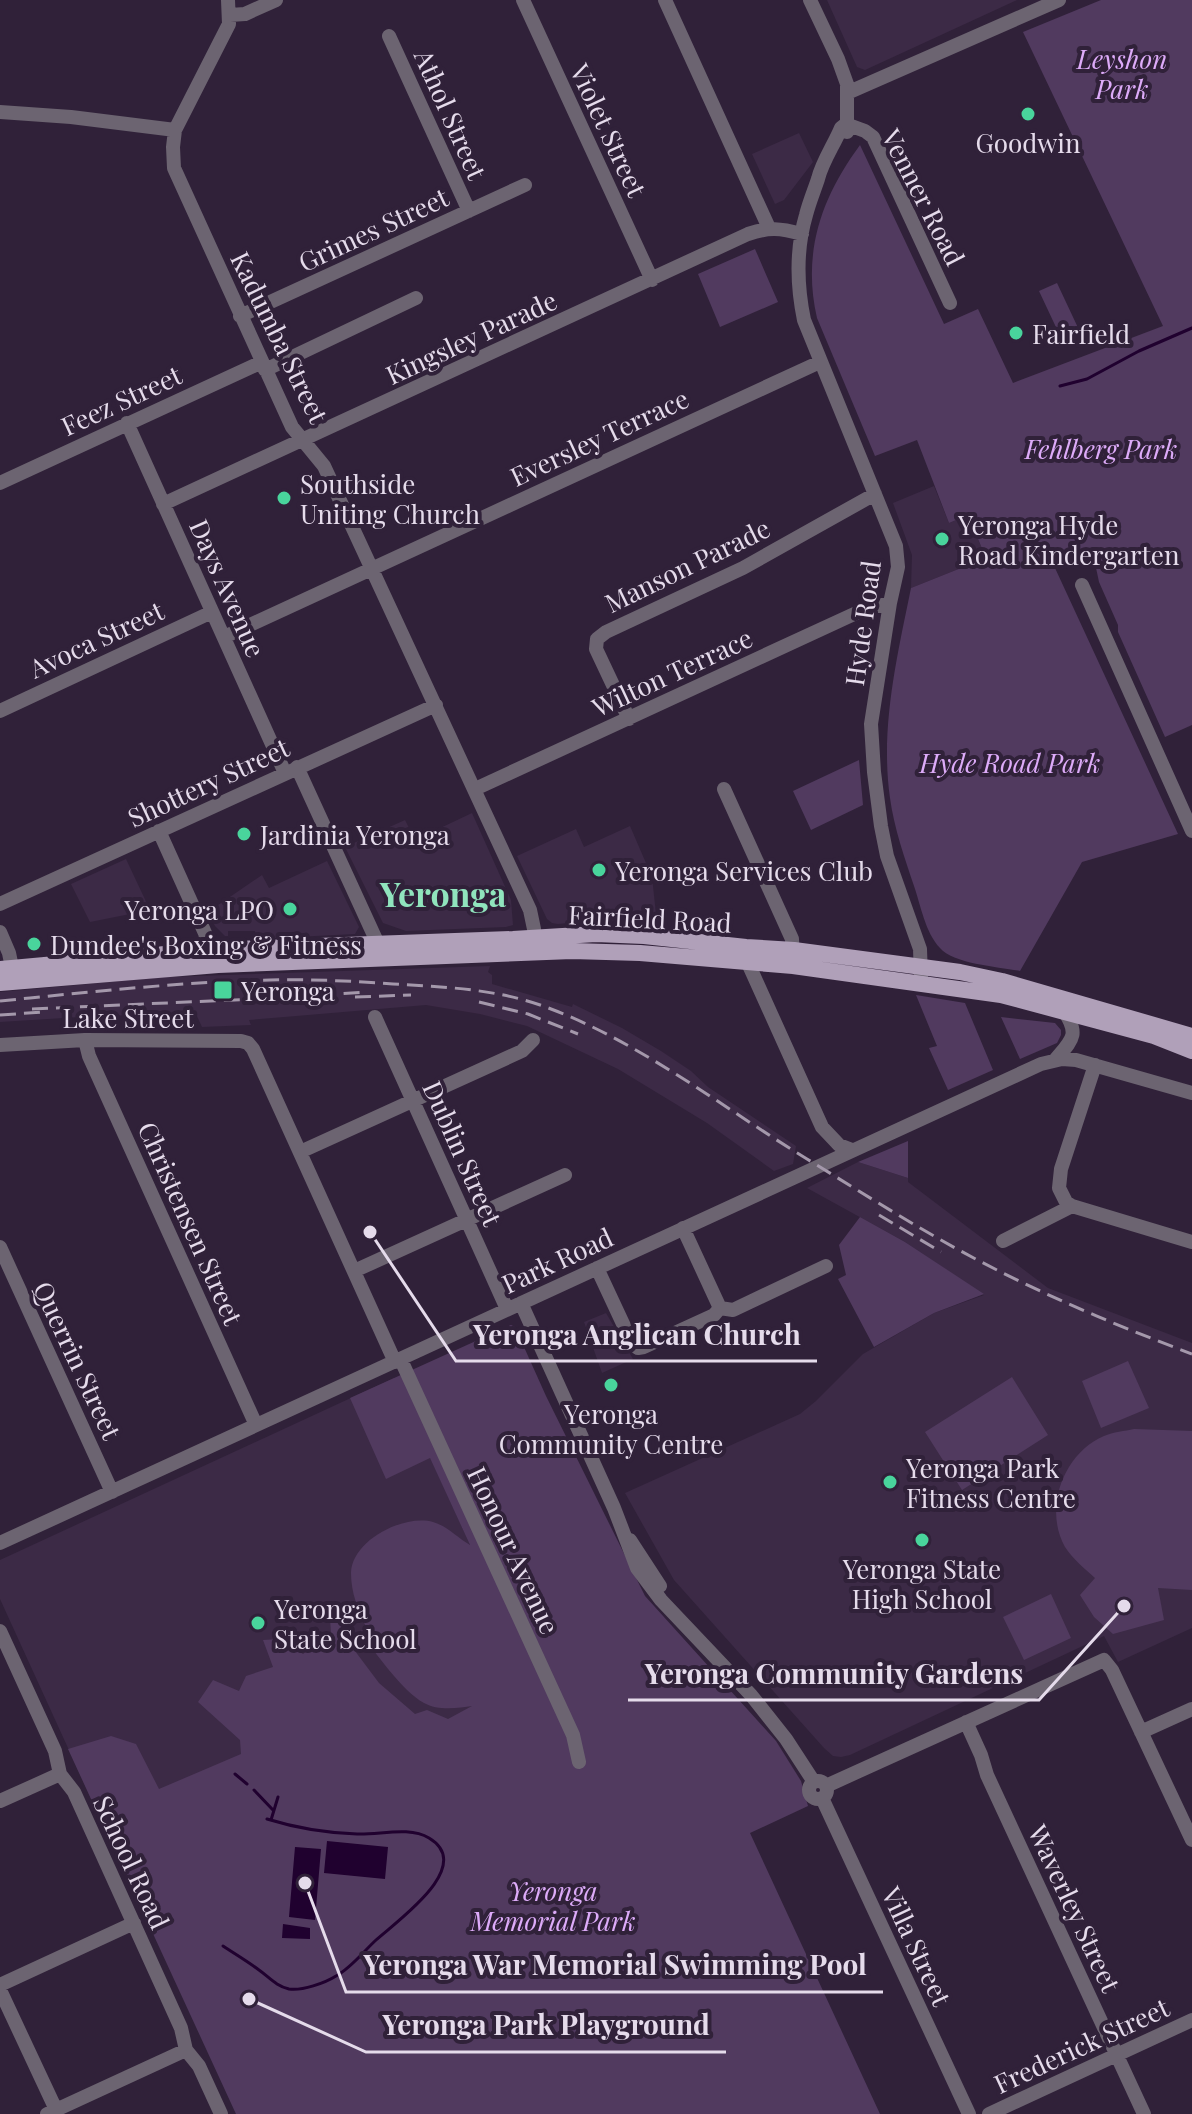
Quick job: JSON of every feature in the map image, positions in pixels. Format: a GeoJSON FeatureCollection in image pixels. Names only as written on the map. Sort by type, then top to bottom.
{"type":"FeatureCollection","features":[{"type":"Feature","properties":{"kind":"main road","name":"Fairfield Road"},"geometry":{"type":"LineString","coordinates":[[7,975],[535,945],[596,934],[644,936],[747,955],[1002,981],[1192,1036]]}},
{"type":"Feature","properties":{"kind":"main road","name":"Fairfield Road"},"geometry":{"type":"LineString","coordinates":[[7,975],[209,950],[378,944],[535,945]]}},
{"type":"Feature","properties":{"kind":"main road","name":"Fairfield Road"},"geometry":{"type":"LineString","coordinates":[[921,974],[1154,1036],[1192,1051]]}},
{"type":"Feature","properties":{"kind":"street"},"geometry":{"type":"LineString","coordinates":[[229,8],[244,15],[276,0]]}},
{"type":"Feature","properties":{"kind":"street","name":"Violet Street"},"geometry":{"type":"LineString","coordinates":[[523,0],[652,280]]}},
{"type":"Feature","properties":{"kind":"street"},"geometry":{"type":"LineString","coordinates":[[665,0],[769,228],[802,234]]}},
{"type":"Feature","properties":{"kind":"street","name":"Hyde Road"},"geometry":{"type":"LineString","coordinates":[[810,0],[842,69],[847,93],[848,131],[824,181],[816,188],[806,214],[798,264],[799,294],[804,320],[898,557],[871,724],[881,826],[887,856],[920,949],[921,974]]}},
{"type":"Feature","properties":{"kind":"street"},"geometry":{"type":"LineString","coordinates":[[847,93],[1059,0]]}},
{"type":"Feature","properties":{"kind":"street","name":"Kadumba Street"},"geometry":{"type":"LineString","coordinates":[[229,8],[224,34],[175,130],[174,168],[292,427],[324,466],[436,705],[530,910],[535,945]]}},
{"type":"Feature","properties":{"kind":"street","name":"Athol Street"},"geometry":{"type":"LineString","coordinates":[[389,36],[469,211]]}},
{"type":"Feature","properties":{"kind":"street"},"geometry":{"type":"LineString","coordinates":[[0,112],[175,130]]}},
{"type":"Feature","properties":{"kind":"street","name":"Venner Road"},"geometry":{"type":"LineString","coordinates":[[846,124],[873,137],[950,303]]}},
{"type":"Feature","properties":{"kind":"street","name":"Grimes Street"},"geometry":{"type":"LineString","coordinates":[[240,316],[525,185]]}},
{"type":"Feature","properties":{"kind":"street","name":"Kingsley Parade"},"geometry":{"type":"LineString","coordinates":[[163,504],[748,234],[769,228]]}},
{"type":"Feature","properties":{"kind":"street","name":"Feez Street"},"geometry":{"type":"LineString","coordinates":[[0,483],[127,423],[416,298]]}},
{"type":"Feature","properties":{"kind":"street","name":"Eversley Terrace"},"geometry":{"type":"LineString","coordinates":[[224,637],[820,362]]}},
{"type":"Feature","properties":{"kind":"street","name":"Days Avenue"},"geometry":{"type":"LineString","coordinates":[[127,423],[224,637],[378,944]]}},
{"type":"Feature","properties":{"kind":"street","name":"Manson Parade"},"geometry":{"type":"LineString","coordinates":[[629,719],[596,649],[597,639],[743,568],[875,494]]}},
{"type":"Feature","properties":{"kind":"street"},"geometry":{"type":"LineString","coordinates":[[1082,585],[1192,831]]}},
{"type":"Feature","properties":{"kind":"street","name":"Wilton Terrace"},"geometry":{"type":"LineString","coordinates":[[475,789],[865,609],[890,603]]}},
{"type":"Feature","properties":{"kind":"street","name":"Avoca Street"},"geometry":{"type":"LineString","coordinates":[[0,711],[212,612]]}},
{"type":"Feature","properties":{"kind":"street","name":"Shottery Street"},"geometry":{"type":"LineString","coordinates":[[0,904],[436,705]]}},
{"type":"Feature","properties":{"kind":"street"},"geometry":{"type":"LineString","coordinates":[[724,789],[789,930],[794,958]]}},
{"type":"Feature","properties":{"kind":"street"},"geometry":{"type":"LineString","coordinates":[[159,831],[205,933],[209,950]]}},
{"type":"Feature","properties":{"kind":"street"},"geometry":{"type":"LineString","coordinates":[[0,932],[7,975]]}},
{"type":"Feature","properties":{"kind":"street"},"geometry":{"type":"LineString","coordinates":[[747,955],[822,1127],[839,1145],[852,1150]]}},
{"type":"Feature","properties":{"kind":"street"},"geometry":{"type":"LineString","coordinates":[[1055,1060],[1073,1035],[1072,1025],[1064,1011]]}},
{"type":"Feature","properties":{"kind":"street","name":"Dublin Street"},"geometry":{"type":"LineString","coordinates":[[375,1017],[467,1219],[514,1306]]}},
{"type":"Feature","properties":{"kind":"street","name":"Lake Street"},"geometry":{"type":"LineString","coordinates":[[0,1045],[85,1040],[241,1041],[253,1049]]}},
{"type":"Feature","properties":{"kind":"street","name":"Christensen Street"},"geometry":{"type":"LineString","coordinates":[[85,1040],[89,1056],[256,1425]]}},
{"type":"Feature","properties":{"kind":"street"},"geometry":{"type":"LineString","coordinates":[[300,1152],[522,1051],[533,1040]]}},
{"type":"Feature","properties":{"kind":"street","name":"Honour Avenue"},"geometry":{"type":"LineString","coordinates":[[253,1049],[573,1735],[579,1762]]}},
{"type":"Feature","properties":{"kind":"street","name":"Park Road"},"geometry":{"type":"LineString","coordinates":[[0,1543],[1037,1066],[1055,1060],[1076,1060],[1095,1065]]}},
{"type":"Feature","properties":{"kind":"street"},"geometry":{"type":"LineString","coordinates":[[1192,1093],[1095,1065],[1061,1169],[1059,1188],[1066,1202],[1072,1206],[1192,1242]]}},
{"type":"Feature","properties":{"kind":"street"},"geometry":{"type":"LineString","coordinates":[[354,1271],[565,1175]]}},
{"type":"Feature","properties":{"kind":"street"},"geometry":{"type":"LineString","coordinates":[[1003,1241],[1072,1206]]}},
{"type":"Feature","properties":{"kind":"street"},"geometry":{"type":"LineString","coordinates":[[683,1228],[720,1308]]}},
{"type":"Feature","properties":{"kind":"street","name":"Querrin Street"},"geometry":{"type":"LineString","coordinates":[[0,1247],[112,1492]]}},
{"type":"Feature","properties":{"kind":"street"},"geometry":{"type":"LineString","coordinates":[[720,1308],[733,1310],[826,1266]]}},
{"type":"Feature","properties":{"kind":"street"},"geometry":{"type":"LineString","coordinates":[[597,1268],[632,1343],[638,1348],[714,1315],[720,1308]]}},
{"type":"Feature","properties":{"kind":"street","name":"Villa Street"},"geometry":{"type":"LineString","coordinates":[[514,1306],[625,1533],[677,1615],[751,1695],[820,1789],[971,2114]]}},
{"type":"Feature","properties":{"kind":"street","name":"School Road"},"geometry":{"type":"LineString","coordinates":[[0,1631],[55,1751],[60,1774],[74,1792],[181,2028],[186,2050],[199,2066],[221,2114]]}},
{"type":"Feature","properties":{"kind":"street"},"geometry":{"type":"LineString","coordinates":[[820,1789],[1104,1660],[1109,1664],[1192,1840]]}},
{"type":"Feature","properties":{"kind":"street"},"geometry":{"type":"LineString","coordinates":[[1141,1732],[1192,1709]]}},
{"type":"Feature","properties":{"kind":"street","name":"Waverley Street"},"geometry":{"type":"LineString","coordinates":[[966,1722],[987,1775],[1144,2114]]}},
{"type":"Feature","properties":{"kind":"street"},"geometry":{"type":"LineString","coordinates":[[0,1801],[60,1774]]}},
{"type":"Feature","properties":{"kind":"street"},"geometry":{"type":"LineString","coordinates":[[134,1923],[0,1987],[54,2113],[186,2050]]}},
{"type":"Feature","properties":{"kind":"street","name":"Frederick Street"},"geometry":{"type":"LineString","coordinates":[[989,2114],[1192,2020]]}},
{"type":"Feature","properties":{"kind":"shaded area"},"geometry":{"type":"Polygon","coordinates":[[[827,0],[1017,0],[865,70],[857,67],[827,0]]]}},
{"type":"Feature","properties":{"kind":"shaded area"},"geometry":{"type":"Polygon","coordinates":[[[799,133],[813,162],[784,200],[775,204],[752,154],[799,133]]]}},
{"type":"Feature","properties":{"kind":"shaded area","name":"Yeronga Hyde Road Kindergarten"},"geometry":{"type":"Polygon","coordinates":[[[934,486],[949,523],[968,515],[986,558],[911,588],[912,555],[893,503],[934,486]]]}},
{"type":"Feature","properties":{"kind":"shaded area"},"geometry":{"type":"Polygon","coordinates":[[[472,813],[511,900],[513,925],[406,931],[383,923],[345,847],[405,820],[415,840],[472,813]]]}},
{"type":"Feature","properties":{"kind":"shaded area"},"geometry":{"type":"Polygon","coordinates":[[[630,826],[652,877],[657,923],[599,920],[558,924],[547,919],[517,856],[576,829],[584,847],[630,826]]]}},
{"type":"Feature","properties":{"kind":"shaded area"},"geometry":{"type":"Polygon","coordinates":[[[126,859],[150,910],[90,922],[71,884],[126,859]]]}},
{"type":"Feature","properties":{"kind":"shaded area"},"geometry":{"type":"Polygon","coordinates":[[[327,861],[359,927],[355,934],[256,939],[255,931],[228,931],[228,936],[225,936],[215,926],[208,912],[262,875],[269,888],[327,861]]]}},
{"type":"Feature","properties":{"kind":"shaded area"},"geometry":{"type":"Polygon","coordinates":[[[490,966],[488,972],[492,975],[492,984],[572,1007],[573,1004],[661,1051],[796,1146],[793,1164],[774,1171],[707,1123],[618,1069],[527,1026],[480,1014],[426,1005],[249,1020],[251,1025],[202,1027],[196,1014],[0,1022],[0,992],[165,977],[490,966]]]}},
{"type":"Feature","properties":{"kind":"shaded area","name":"Yeronga State High School"},"geometry":{"type":"Polygon","coordinates":[[[858,1162],[908,1178],[908,1182],[1048,1288],[1192,1343],[1192,1628],[1118,1662],[1104,1636],[841,1757],[833,1756],[824,1748],[674,1580],[625,1493],[800,1414],[863,1354],[934,1313],[984,1295],[905,1242],[807,1188],[858,1162]]]}},
{"type":"Feature","properties":{"kind":"shaded area"},"geometry":{"type":"Polygon","coordinates":[[[606,1313],[633,1359],[602,1373],[584,1322],[606,1313]]]}},
{"type":"Feature","properties":{"kind":"shaded area","name":"Yeronga State School"},"geometry":{"type":"Polygon","coordinates":[[[394,1378],[534,1685],[384,1753],[105,1829],[0,1599],[0,1560],[394,1378]]]}},
{"type":"Feature","properties":{"kind":"shaded area"},"geometry":{"type":"Polygon","coordinates":[[[327,1841],[388,1847],[385,1879],[324,1873],[327,1841]]]}},
{"type":"Feature","properties":{"kind":"shaded area"},"geometry":{"type":"Polygon","coordinates":[[[295,1847],[321,1849],[315,1920],[289,1917],[295,1847]]]}},
{"type":"Feature","properties":{"kind":"shaded area"},"geometry":{"type":"Polygon","coordinates":[[[283,1924],[310,1928],[310,1939],[282,1938],[283,1924]]]}},
{"type":"Feature","properties":{"kind":"green space"},"geometry":{"type":"Polygon","coordinates":[[[1101,0],[1192,0],[1192,725],[1165,737],[1118,632],[1095,563],[1055,568],[1178,834],[1082,862],[1020,971],[955,958],[935,942],[924,918],[897,832],[887,772],[892,693],[911,588],[986,558],[968,515],[949,523],[917,440],[875,456],[817,318],[812,271],[818,227],[825,206],[860,145],[944,324],[978,309],[1013,383],[1163,326],[1023,32],[1101,0]]]}},
{"type":"Feature","properties":{"kind":"green space"},"geometry":{"type":"Polygon","coordinates":[[[755,249],[778,302],[720,327],[698,274],[755,249]]]}},
{"type":"Feature","properties":{"kind":"green space"},"geometry":{"type":"Polygon","coordinates":[[[1057,283],[1080,332],[1062,340],[1039,291],[1057,283]]]}},
{"type":"Feature","properties":{"kind":"green space"},"geometry":{"type":"Polygon","coordinates":[[[859,760],[863,805],[811,830],[793,791],[859,760]]]}},
{"type":"Feature","properties":{"kind":"green space"},"geometry":{"type":"Polygon","coordinates":[[[916,995],[965,1003],[993,1070],[948,1090],[929,1048],[937,1046],[916,995]]]}},
{"type":"Feature","properties":{"kind":"green space"},"geometry":{"type":"Polygon","coordinates":[[[1001,1017],[1055,1023],[1061,1035],[1057,1043],[1020,1059],[1001,1017]]]}},
{"type":"Feature","properties":{"kind":"green space"},"geometry":{"type":"Polygon","coordinates":[[[908,1141],[908,1178],[858,1162],[908,1141]]]}},
{"type":"Feature","properties":{"kind":"green space"},"geometry":{"type":"Polygon","coordinates":[[[860,1217],[905,1242],[984,1294],[934,1313],[874,1347],[838,1279],[846,1275],[839,1245],[860,1217]]]}},
{"type":"Feature","properties":{"kind":"green space","name":"Yeronga Memorial Park"},"geometry":{"type":"Polygon","coordinates":[[[511,1325],[515,1327],[645,1596],[776,1741],[801,1781],[808,1806],[750,1833],[880,2114],[236,2114],[68,1749],[111,1736],[136,1744],[159,1789],[241,1754],[240,1740],[198,1702],[213,1680],[239,1691],[246,1676],[273,1667],[263,1640],[280,1639],[303,1654],[331,1634],[330,1618],[342,1615],[355,1641],[355,1651],[379,1683],[415,1714],[427,1710],[448,1719],[472,1706],[442,1708],[424,1703],[398,1681],[360,1632],[366,1627],[354,1594],[351,1573],[360,1550],[370,1540],[395,1526],[421,1521],[438,1524],[470,1545],[430,1458],[386,1479],[350,1398],[511,1325]]]}},
{"type":"Feature","properties":{"kind":"green space"},"geometry":{"type":"Polygon","coordinates":[[[1128,1361],[1149,1408],[1101,1428],[1082,1381],[1128,1361]]]}},
{"type":"Feature","properties":{"kind":"green space"},"geometry":{"type":"Polygon","coordinates":[[[1012,1377],[1048,1435],[962,1490],[925,1432],[1012,1377]]]}},
{"type":"Feature","properties":{"kind":"green space"},"geometry":{"type":"Polygon","coordinates":[[[1134,1429],[1192,1431],[1192,1590],[1158,1588],[1164,1620],[1113,1634],[1094,1617],[1080,1595],[1095,1578],[1065,1547],[1056,1516],[1057,1499],[1068,1468],[1090,1444],[1108,1435],[1134,1429]]]}},
{"type":"Feature","properties":{"kind":"green space"},"geometry":{"type":"Polygon","coordinates":[[[1051,1594],[1071,1638],[1024,1660],[1003,1617],[1051,1594]]]}},
{"type":"Feature","properties":{"kind":"waterway"},"geometry":{"type":"LineString","coordinates":[[1060,386],[1087,379],[1139,351],[1192,328]]}},
{"type":"Feature","properties":{"kind":"waterway"},"geometry":{"type":"LineString","coordinates":[[235,1774],[247,1784]]}},
{"type":"Feature","properties":{"kind":"waterway"},"geometry":{"type":"LineString","coordinates":[[254,1790],[273,1810]]}},
{"type":"Feature","properties":{"kind":"waterway"},"geometry":{"type":"LineString","coordinates":[[271,1820],[278,1797]]}},
{"type":"Feature","properties":{"kind":"waterway"},"geometry":{"type":"LineString","coordinates":[[223,1946],[284,1988],[300,1989],[320,1984],[347,1969],[414,1907],[438,1878],[444,1863],[441,1850],[429,1838],[413,1832],[334,1832],[267,1819]]}},
{"type":"Feature","properties":{"kind":"railway"},"geometry":{"type":"LineString","coordinates":[[0,1001],[169,985],[301,980],[453,988],[532,1002],[584,1023],[650,1058],[807,1159],[972,1257],[1069,1304],[1192,1354]]}},
{"type":"Feature","properties":{"kind":"railway"},"geometry":{"type":"LineString","coordinates":[[32,1009],[367,992]]}},
{"type":"Feature","properties":{"kind":"railway"},"geometry":{"type":"LineString","coordinates":[[355,997],[411,995]]}},
{"type":"Feature","properties":{"kind":"railway"},"geometry":{"type":"LineString","coordinates":[[479,1002],[528,1014],[578,1034]]}},
{"type":"Feature","properties":{"kind":"railway"},"geometry":{"type":"LineString","coordinates":[[0,1015],[44,1012]]}},
{"type":"Feature","properties":{"kind":"railway"},"geometry":{"type":"LineString","coordinates":[[879,1215],[941,1252]]}},
{"type":"Feature","properties":{"kind":"place","name":"Goodwin"},"geometry":{"type":"Point","coordinates":[1028,114]}},
{"type":"Feature","properties":{"kind":"place","name":"Fairfield"},"geometry":{"type":"Point","coordinates":[1016,333]}},
{"type":"Feature","properties":{"kind":"place","name":"Southside Uniting Church"},"geometry":{"type":"Point","coordinates":[284,498]}},
{"type":"Feature","properties":{"kind":"place","name":"Yeronga Hyde Road Kindergarten"},"geometry":{"type":"Point","coordinates":[942,539]}},
{"type":"Feature","properties":{"kind":"place","name":"Jardinia Yeronga"},"geometry":{"type":"Point","coordinates":[244,834]}},
{"type":"Feature","properties":{"kind":"place","name":"Yeronga Services Club"},"geometry":{"type":"Point","coordinates":[599,870]}},
{"type":"Feature","properties":{"kind":"place","name":"Yeronga LPO"},"geometry":{"type":"Point","coordinates":[290,909]}},
{"type":"Feature","properties":{"kind":"place","name":"Dundee's Boxing & Fitness"},"geometry":{"type":"Point","coordinates":[34,944]}},
{"type":"Feature","properties":{"kind":"place","name":"Yeronga"},"geometry":{"type":"Point","coordinates":[223,990]}},
{"type":"Feature","properties":{"kind":"place","name":"Yeronga Anglican Church"},"geometry":{"type":"Point","coordinates":[370,1232]}},
{"type":"Feature","properties":{"kind":"place","name":"Yeronga Community Centre"},"geometry":{"type":"Point","coordinates":[611,1385]}},
{"type":"Feature","properties":{"kind":"place","name":"Yeronga Park Fitness Centre"},"geometry":{"type":"Point","coordinates":[890,1482]}},
{"type":"Feature","properties":{"kind":"place","name":"Yeronga State High School"},"geometry":{"type":"Point","coordinates":[922,1540]}},
{"type":"Feature","properties":{"kind":"place","name":"Yeronga Community Gardens"},"geometry":{"type":"Point","coordinates":[1124,1606]}},
{"type":"Feature","properties":{"kind":"place","name":"Yeronga State School"},"geometry":{"type":"Point","coordinates":[258,1623]}},
{"type":"Feature","properties":{"kind":"place","name":"Yeronga War Memorial Swimming Pool"},"geometry":{"type":"Point","coordinates":[305,1883]}},
{"type":"Feature","properties":{"kind":"place","name":"Yeronga Park Playground"},"geometry":{"type":"Point","coordinates":[249,1999]}},
{"type":"Feature","properties":{"kind":"district","name":"Yeronga"},"geometry":{"type":"Point","coordinates":[443,893]}},
{"type":"Feature","properties":{"kind":"park label","name":"Leyshon Park"},"geometry":{"type":"Point","coordinates":[1122,73]}},
{"type":"Feature","properties":{"kind":"park label","name":"Fehlberg Park"},"geometry":{"type":"Point","coordinates":[1101,448]}},
{"type":"Feature","properties":{"kind":"park label","name":"Hyde Road Park"},"geometry":{"type":"Point","coordinates":[1010,762]}}]}
